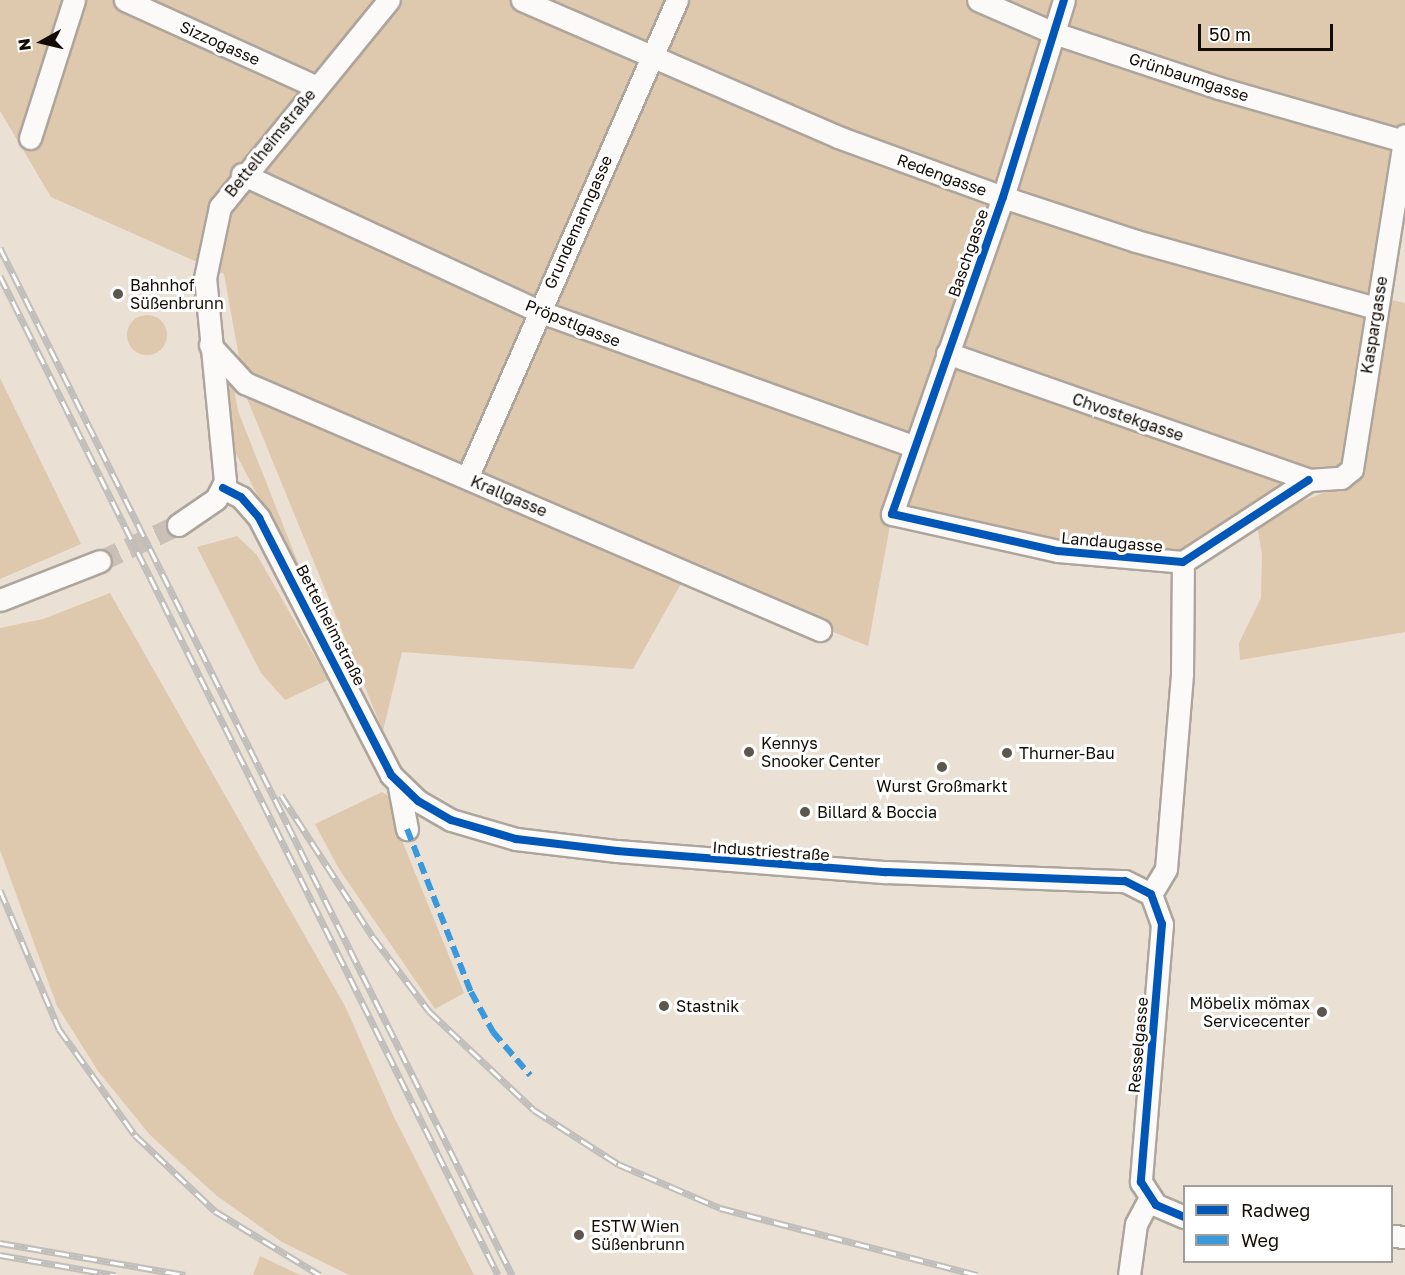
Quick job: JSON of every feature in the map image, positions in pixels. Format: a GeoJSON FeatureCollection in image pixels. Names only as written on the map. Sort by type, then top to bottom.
{"type":"FeatureCollection","features":[{"type":"Feature","properties":{"kind":"street"},"geometry":{"type":"LineString","coordinates":[[30,138],[74,0]]}},
{"type":"Feature","properties":{"kind":"street","name":"Sizzogasse"},"geometry":{"type":"LineString","coordinates":[[125,0],[315,86]]}},
{"type":"Feature","properties":{"kind":"street","name":"Bettelheimstraße"},"geometry":{"type":"LineString","coordinates":[[389,0],[242,174],[220,207],[208,252],[210,345],[223,488],[241,497],[259,518],[399,787]]}},
{"type":"Feature","properties":{"kind":"street","name":"Redengasse"},"geometry":{"type":"LineString","coordinates":[[522,0],[651,58],[838,137],[1003,197],[1136,241],[1377,308]]}},
{"type":"Feature","properties":{"kind":"street","name":"Grundemanngasse"},"geometry":{"type":"LineString","coordinates":[[467,478],[538,310],[677,0]]}},
{"type":"Feature","properties":{"kind":"street","name":"Grünbaumgasse"},"geometry":{"type":"LineString","coordinates":[[978,0],[1054,33],[1405,138]]}},
{"type":"Feature","properties":{"kind":"street","name":"Baschgasse"},"geometry":{"type":"LineString","coordinates":[[892,514],[1003,197],[1064,0]]}},
{"type":"Feature","properties":{"kind":"street","name":"Kaspargasse"},"geometry":{"type":"LineString","coordinates":[[1309,480],[1330,483],[1352,469],[1405,138]]}},
{"type":"Feature","properties":{"kind":"street","name":"Pröpstlgasse"},"geometry":{"type":"LineString","coordinates":[[242,174],[538,310],[914,446]]}},
{"type":"Feature","properties":{"kind":"street","name":"Krallgasse"},"geometry":{"type":"LineString","coordinates":[[210,345],[245,383],[820,630]]}},
{"type":"Feature","properties":{"kind":"street","name":"Chvostekgasse"},"geometry":{"type":"LineString","coordinates":[[947,353],[1309,480]]}},
{"type":"Feature","properties":{"kind":"street","name":"Landaugasse"},"geometry":{"type":"LineString","coordinates":[[892,514],[1058,551],[1183,562],[1309,480]]}},
{"type":"Feature","properties":{"kind":"street"},"geometry":{"type":"LineString","coordinates":[[178,525],[212,503],[223,488]]}},
{"type":"Feature","properties":{"kind":"street"},"geometry":{"type":"LineString","coordinates":[[0,600],[100,561]]}},
{"type":"Feature","properties":{"kind":"street"},"geometry":{"type":"LineString","coordinates":[[1150,894],[1166,869],[1182,673],[1183,562]]}},
{"type":"Feature","properties":{"kind":"street"},"geometry":{"type":"LineString","coordinates":[[399,787],[406,828]]}},
{"type":"Feature","properties":{"kind":"street","name":"Industriestraße"},"geometry":{"type":"LineString","coordinates":[[399,787],[451,820],[538,842],[838,869],[1125,881],[1150,894]]}},
{"type":"Feature","properties":{"kind":"street","name":"Resselgasse"},"geometry":{"type":"LineString","coordinates":[[1149,1200],[1141,1162],[1162,924],[1150,894]]}},
{"type":"Feature","properties":{"kind":"street"},"geometry":{"type":"LineString","coordinates":[[1129,1275],[1136,1224],[1149,1200],[1183,1216]]}},
{"type":"Feature","properties":{"kind":"shaded area"},"geometry":{"type":"Polygon","coordinates":[[[0,0],[1405,0],[1405,135],[1352,469],[1183,562],[892,514],[868,646],[687,573],[633,669],[402,652],[383,731],[246,396],[224,274],[51,197],[0,111],[0,0]]]}},
{"type":"Feature","properties":{"kind":"shaded area"},"geometry":{"type":"Polygon","coordinates":[[[1391,300],[1405,303],[1405,632],[1240,660],[1239,643],[1261,598],[1262,555],[1256,519],[1349,483],[1361,459],[1391,300]]]}},
{"type":"Feature","properties":{"kind":"shaded area"},"geometry":{"type":"Polygon","coordinates":[[[147,315],[161,321],[167,335],[161,349],[147,355],[133,349],[127,335],[133,321],[147,315]]]}},
{"type":"Feature","properties":{"kind":"shaded area"},"geometry":{"type":"Polygon","coordinates":[[[223,368],[231,373],[238,411],[315,606],[235,452],[223,368]]]}},
{"type":"Feature","properties":{"kind":"shaded area"},"geometry":{"type":"Polygon","coordinates":[[[0,378],[81,544],[0,579],[0,378]]]}},
{"type":"Feature","properties":{"kind":"shaded area"},"geometry":{"type":"Polygon","coordinates":[[[237,536],[257,555],[328,680],[285,700],[261,673],[197,547],[237,536]]]}},
{"type":"Feature","properties":{"kind":"shaded area"},"geometry":{"type":"Polygon","coordinates":[[[110,593],[346,1008],[393,1115],[474,1275],[349,1275],[282,1242],[217,1196],[150,1135],[98,1071],[57,1006],[0,850],[0,628],[43,619],[110,593]]]}},
{"type":"Feature","properties":{"kind":"shaded area"},"geometry":{"type":"Polygon","coordinates":[[[382,792],[392,798],[392,816],[464,993],[435,1009],[339,869],[315,824],[382,792]]]}},
{"type":"Feature","properties":{"kind":"shaded area"},"geometry":{"type":"Polygon","coordinates":[[[260,1256],[300,1275],[253,1275],[260,1256]]]}},
{"type":"Feature","properties":{"kind":"tunnel"},"geometry":{"type":"LineString","coordinates":[[100,561],[178,525]]}},
{"type":"Feature","properties":{"kind":"railway"},"geometry":{"type":"LineString","coordinates":[[0,248],[512,1275]]}},
{"type":"Feature","properties":{"kind":"railway"},"geometry":{"type":"LineString","coordinates":[[0,276],[498,1275]]}},
{"type":"Feature","properties":{"kind":"railway"},"geometry":{"type":"LineString","coordinates":[[281,795],[373,937],[429,1011],[534,1110],[618,1164],[720,1208],[977,1275]]}},
{"type":"Feature","properties":{"kind":"railway"},"geometry":{"type":"LineString","coordinates":[[0,890],[59,1029],[135,1135],[215,1211],[320,1275]]}},
{"type":"Feature","properties":{"kind":"railway"},"geometry":{"type":"LineString","coordinates":[[0,1243],[185,1275]]}},
{"type":"Feature","properties":{"kind":"railway"},"geometry":{"type":"LineString","coordinates":[[0,1255],[115,1275]]}},
{"type":"Feature","properties":{"kind":"marked path"},"geometry":{"type":"LineString","coordinates":[[407,829],[471,992],[493,1032],[530,1075]]}},
{"type":"Feature","properties":{"kind":"cycle path"},"geometry":{"type":"LineString","coordinates":[[1064,0],[1003,197],[892,514],[1058,551],[1183,562],[1309,480]]}},
{"type":"Feature","properties":{"kind":"cycle path"},"geometry":{"type":"LineString","coordinates":[[223,488],[241,497],[259,518],[391,775],[418,801],[451,820],[516,839],[617,851],[886,872],[1125,881],[1151,894],[1162,924],[1141,1182],[1156,1205],[1183,1217]]}},
{"type":"Feature","properties":{"kind":"place","name":"Bahnhof Süßenbrunn"},"geometry":{"type":"Point","coordinates":[118,294]}},
{"type":"Feature","properties":{"kind":"place","name":"Kennys Snooker Center"},"geometry":{"type":"Point","coordinates":[749,752]}},
{"type":"Feature","properties":{"kind":"place","name":"Thurner-Bau"},"geometry":{"type":"Point","coordinates":[1007,753]}},
{"type":"Feature","properties":{"kind":"place","name":"Wurst Großmarkt"},"geometry":{"type":"Point","coordinates":[942,767]}},
{"type":"Feature","properties":{"kind":"place","name":"Billard & Boccia"},"geometry":{"type":"Point","coordinates":[805,812]}},
{"type":"Feature","properties":{"kind":"place","name":"Stastnik"},"geometry":{"type":"Point","coordinates":[664,1006]}},
{"type":"Feature","properties":{"kind":"place","name":"Möbelix mömax Servicecenter"},"geometry":{"type":"Point","coordinates":[1322,1012]}},
{"type":"Feature","properties":{"kind":"place","name":"ESTW Wien Süßenbrunn"},"geometry":{"type":"Point","coordinates":[579,1235]}}]}
